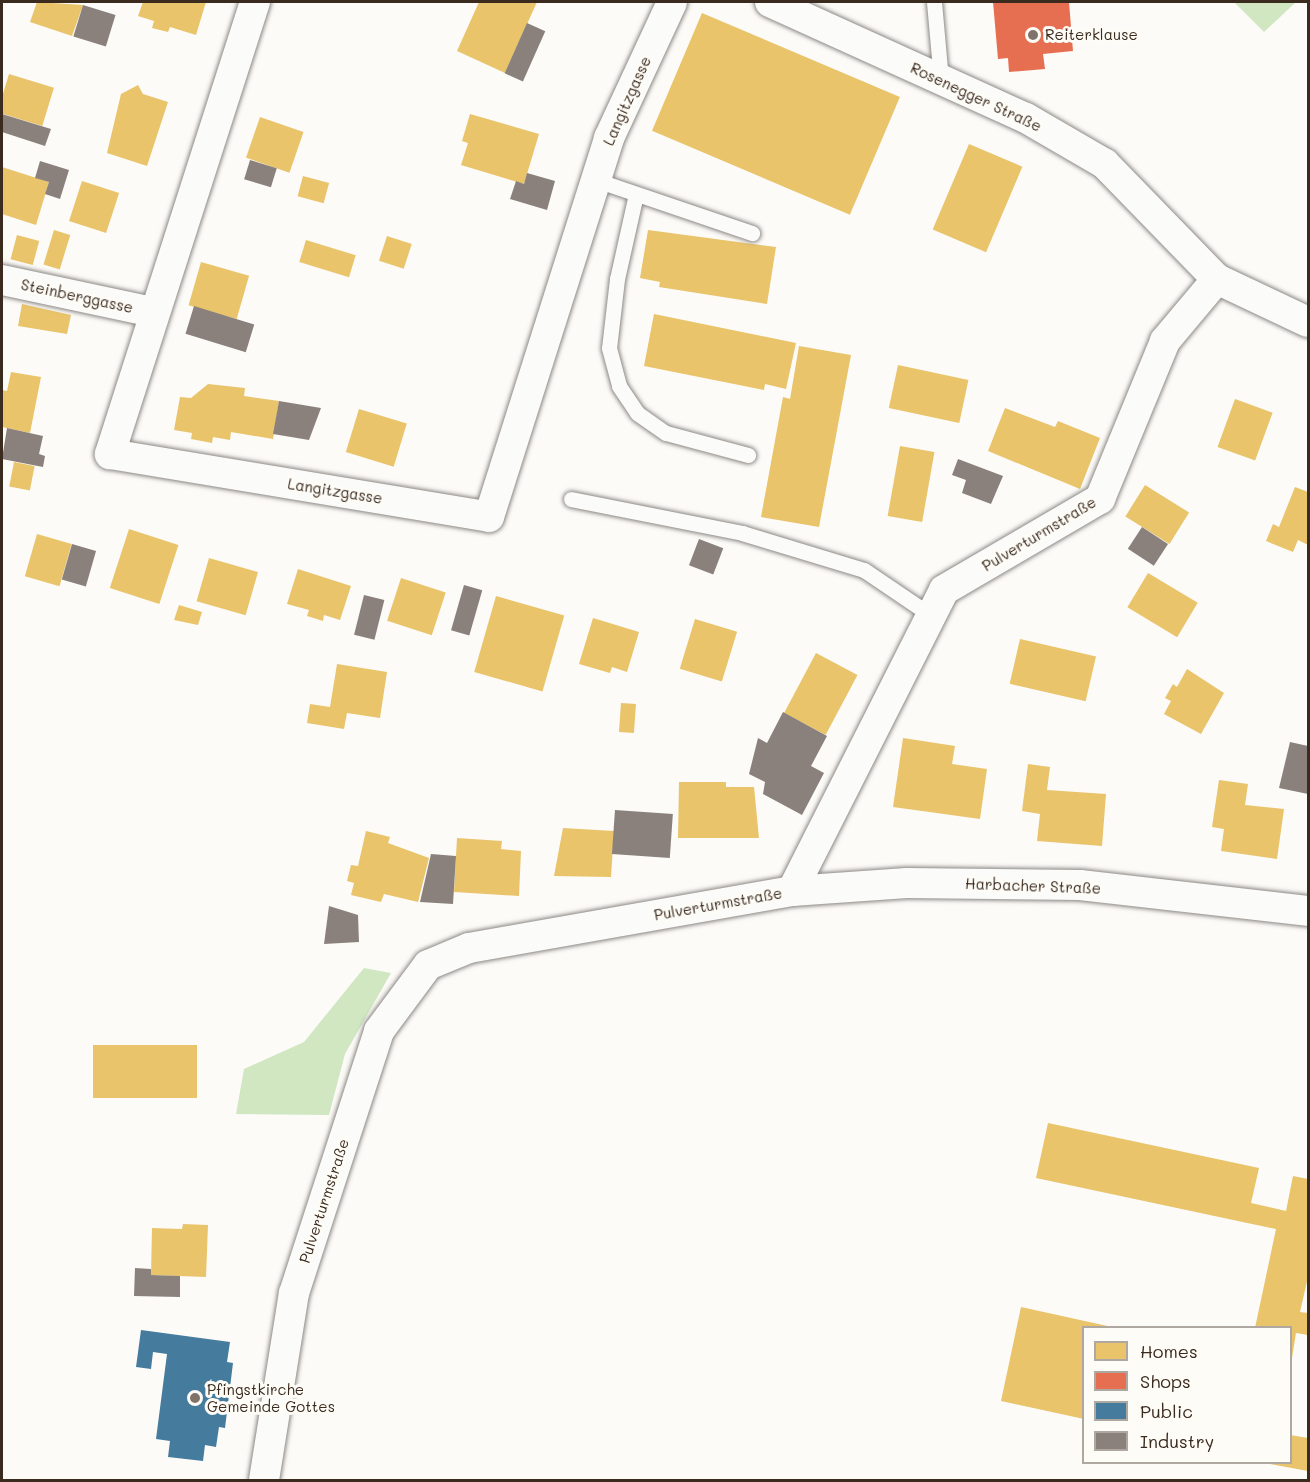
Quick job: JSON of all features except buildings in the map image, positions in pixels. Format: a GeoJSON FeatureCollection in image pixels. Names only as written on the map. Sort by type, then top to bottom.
{"type":"FeatureCollection","features":[{"type":"Feature","properties":{"kind":"street","name":"Langitzgasse"},"geometry":{"type":"LineString","coordinates":[[255,2],[153,312],[110,454],[489,517],[609,138],[672,2]]}},
{"type":"Feature","properties":{"kind":"street","name":"Rosenegger Straße"},"geometry":{"type":"LineString","coordinates":[[770,2],[1026,118],[1105,164],[1217,279],[1308,322]]}},
{"type":"Feature","properties":{"kind":"street","name":"Pulverturmstraße"},"geometry":{"type":"LineString","coordinates":[[264,1480],[294,1293],[379,1030],[428,965],[469,948],[792,891],[929,615],[944,590],[1100,500],[1165,341],[1217,279]]}},
{"type":"Feature","properties":{"kind":"street","name":"Steinberggasse"},"geometry":{"type":"LineString","coordinates":[[2,280],[153,312]]}},
{"type":"Feature","properties":{"kind":"street","name":"Harbacher Straße"},"geometry":{"type":"LineString","coordinates":[[792,891],[907,883],[1080,885],[1308,911]]}},
{"type":"Feature","properties":{"kind":"lane"},"geometry":{"type":"LineString","coordinates":[[934,2],[941,81]]}},
{"type":"Feature","properties":{"kind":"lane"},"geometry":{"type":"LineString","coordinates":[[597,180],[752,233]]}},
{"type":"Feature","properties":{"kind":"lane"},"geometry":{"type":"LineString","coordinates":[[636,194],[617,279],[609,348],[619,386],[637,413],[666,433],[748,455]]}},
{"type":"Feature","properties":{"kind":"lane"},"geometry":{"type":"LineString","coordinates":[[571,499],[742,533],[864,570],[929,615]]}},
{"type":"Feature","properties":{"kind":"green space"},"geometry":{"type":"Polygon","coordinates":[[[1234,2],[1296,2],[1264,32],[1234,2]]]}},
{"type":"Feature","properties":{"kind":"green space"},"geometry":{"type":"Polygon","coordinates":[[[364,968],[391,973],[345,1054],[329,1115],[236,1114],[244,1069],[304,1042],[364,968]]]}},
{"type":"Feature","properties":{"kind":"place","name":"Reiterklause"},"geometry":{"type":"Point","coordinates":[1033,35]}},
{"type":"Feature","properties":{"kind":"place","name":"Pfingstkirche Gemeinde Gottes"},"geometry":{"type":"Point","coordinates":[195,1398]}}]}
